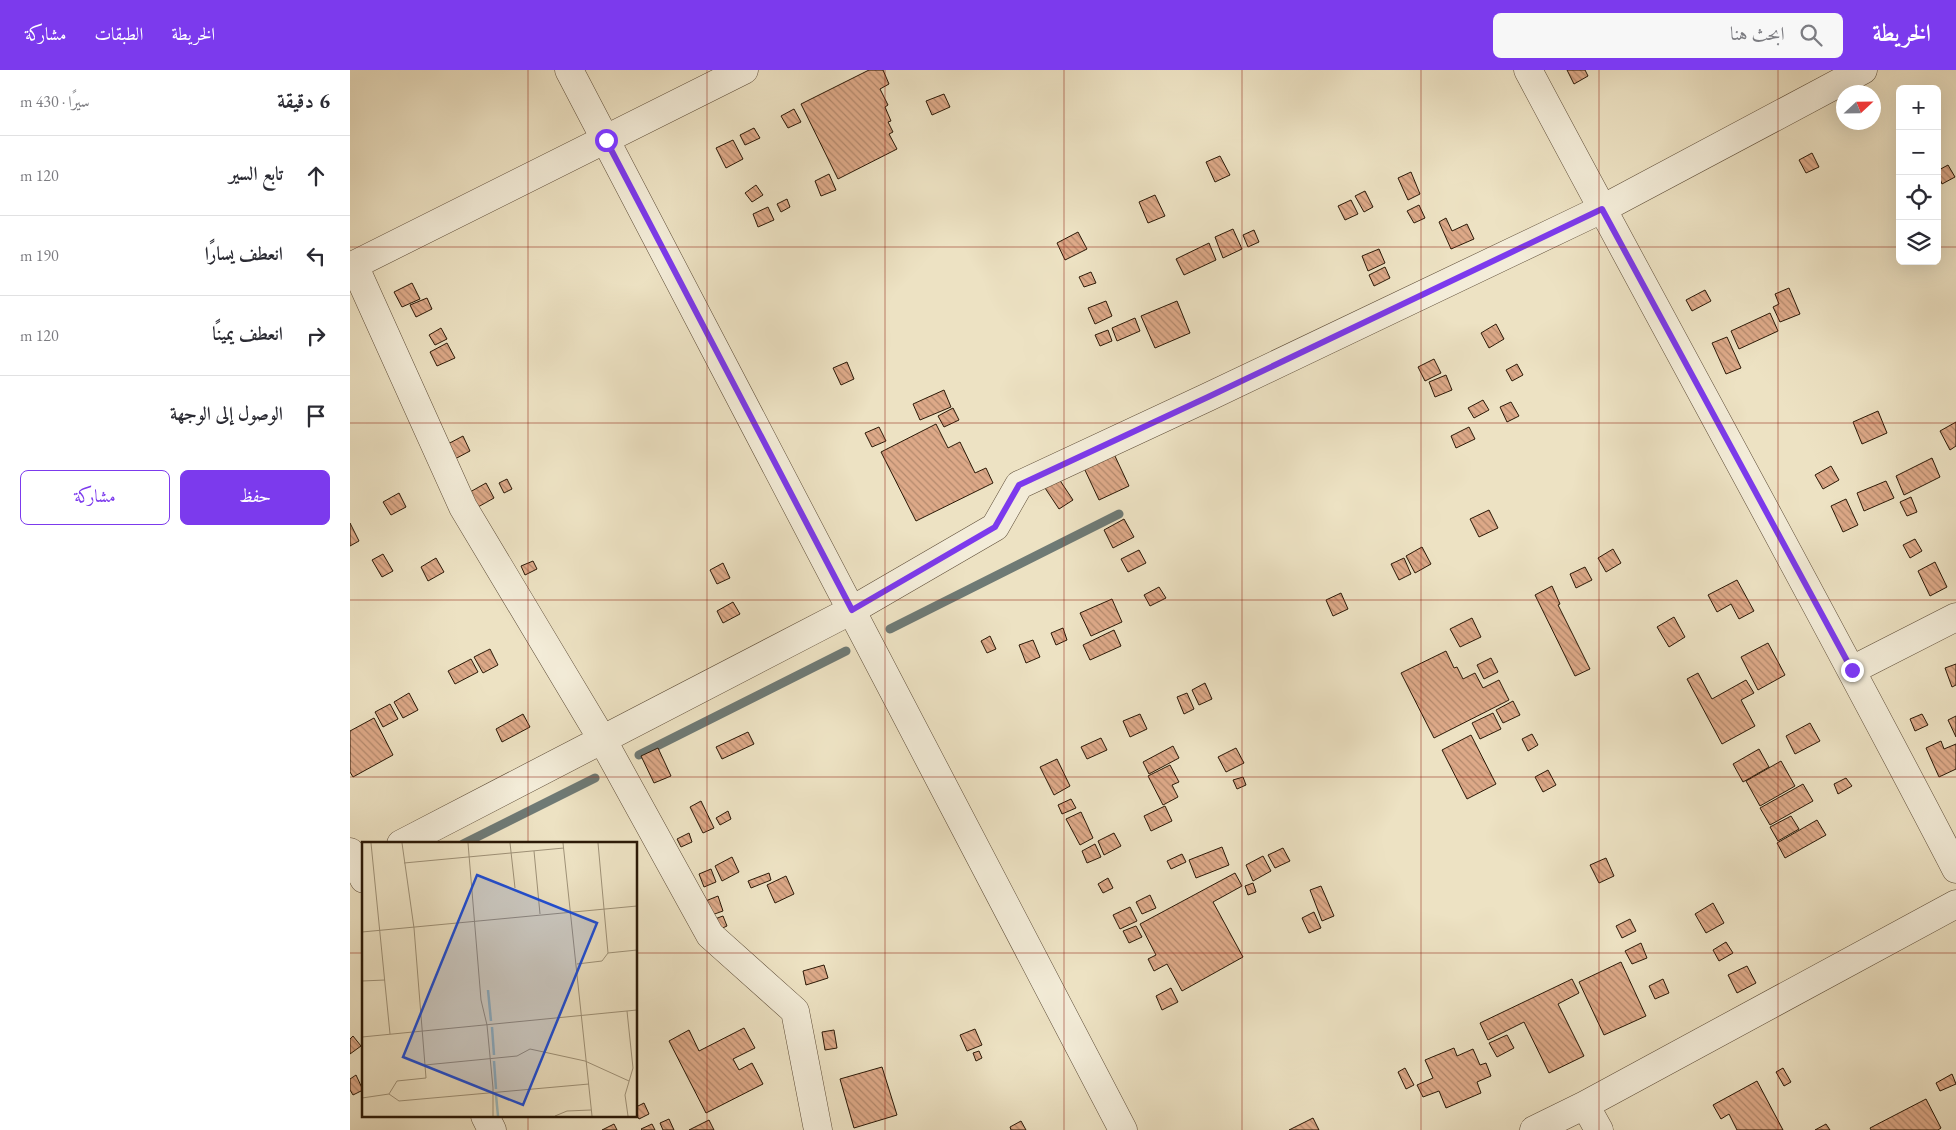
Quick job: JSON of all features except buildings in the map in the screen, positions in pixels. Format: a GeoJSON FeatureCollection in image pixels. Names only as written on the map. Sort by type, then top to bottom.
{"type":"FeatureCollection","features":[{"type":"Feature","properties":{"kind":"street"},"geometry":{"type":"LineString","coordinates":[[569,70],[1124,1130]]}},
{"type":"Feature","properties":{"kind":"street"},"geometry":{"type":"LineString","coordinates":[[744,70],[352,266],[462,508],[602,740],[710,934],[795,1011],[818,1130]]}},
{"type":"Feature","properties":{"kind":"street"},"geometry":{"type":"LineString","coordinates":[[1528,70],[1852,670],[1956,869]]}},
{"type":"Feature","properties":{"kind":"street"},"geometry":{"type":"LineString","coordinates":[[405,842],[852,610],[995,527],[1019,485],[1602,209],[1863,70]]}},
{"type":"Feature","properties":{"kind":"street"},"geometry":{"type":"LineString","coordinates":[[1852,670],[1956,617]]}},
{"type":"Feature","properties":{"kind":"street"},"geometry":{"type":"LineString","coordinates":[[1534,1130],[1585,1105],[1956,904]]}},
{"type":"Feature","properties":{"kind":"street"},"geometry":{"type":"LineString","coordinates":[[1585,1105],[1599,1130]]}},
{"type":"Feature","properties":{"kind":"street"},"geometry":{"type":"LineString","coordinates":[[486,1118],[492,1130]]}},
{"type":"Feature","properties":{"kind":"waterway"},"geometry":{"type":"LineString","coordinates":[[890,629],[1119,514]]}},
{"type":"Feature","properties":{"kind":"waterway"},"geometry":{"type":"LineString","coordinates":[[639,755],[846,651]]}},
{"type":"Feature","properties":{"kind":"waterway"},"geometry":{"type":"LineString","coordinates":[[467,842],[595,778]]}},
{"type":"Feature","properties":{"kind":"route"},"geometry":{"type":"LineString","coordinates":[[606,140],[852,610],[995,527],[1019,485],[1602,209],[1852,670]]}}]}
